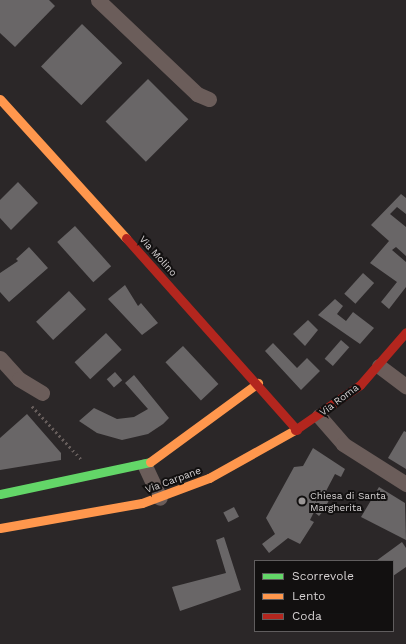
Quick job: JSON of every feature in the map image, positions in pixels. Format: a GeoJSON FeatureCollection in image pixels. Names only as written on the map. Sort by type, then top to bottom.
{"type":"FeatureCollection","features":[{"type":"Feature","properties":{"kind":"street"},"geometry":{"type":"LineString","coordinates":[[98,0],[197,94],[210,99]]}},
{"type":"Feature","properties":{"kind":"street","name":"Via Molino"},"geometry":{"type":"LineString","coordinates":[[0,99],[258,383],[296,430]]}},
{"type":"Feature","properties":{"kind":"street","name":"Via Roma"},"geometry":{"type":"LineString","coordinates":[[296,430],[319,416],[379,366],[406,332]]}},
{"type":"Feature","properties":{"kind":"street"},"geometry":{"type":"LineString","coordinates":[[0,358],[19,379],[42,393]]}},
{"type":"Feature","properties":{"kind":"street"},"geometry":{"type":"LineString","coordinates":[[379,366],[406,386]]}},
{"type":"Feature","properties":{"kind":"street"},"geometry":{"type":"LineString","coordinates":[[0,494],[145,466],[258,383]]}},
{"type":"Feature","properties":{"kind":"street"},"geometry":{"type":"LineString","coordinates":[[319,416],[344,444],[406,484]]}},
{"type":"Feature","properties":{"kind":"street","name":"Via Carpane"},"geometry":{"type":"LineString","coordinates":[[0,528],[160,498],[210,478],[296,430]]}},
{"type":"Feature","properties":{"kind":"street"},"geometry":{"type":"LineString","coordinates":[[145,466],[160,498]]}},
{"type":"Feature","properties":{"kind":"path"},"geometry":{"type":"LineString","coordinates":[[42,393],[32,406],[86,464]]}},
{"type":"Feature","properties":{"kind":"building"},"geometry":{"type":"Polygon","coordinates":[[[0,0],[49,0],[55,6],[15,47],[0,33],[0,0]]]}},
{"type":"Feature","properties":{"kind":"building"},"geometry":{"type":"Polygon","coordinates":[[[82,24],[122,63],[81,105],[41,66],[82,24]]]}},
{"type":"Feature","properties":{"kind":"building"},"geometry":{"type":"Polygon","coordinates":[[[148,79],[188,119],[146,162],[106,121],[148,79]]]}},
{"type":"Feature","properties":{"kind":"building"},"geometry":{"type":"Polygon","coordinates":[[[18,182],[38,203],[11,230],[0,218],[0,200],[18,182]]]}},
{"type":"Feature","properties":{"kind":"building"},"geometry":{"type":"Polygon","coordinates":[[[401,194],[406,198],[406,214],[397,207],[390,214],[406,227],[406,256],[396,247],[392,250],[406,262],[406,287],[389,309],[381,302],[397,282],[370,263],[389,241],[371,225],[401,194]]]}},
{"type":"Feature","properties":{"kind":"building"},"geometry":{"type":"Polygon","coordinates":[[[75,226],[111,266],[93,282],[57,242],[75,226]]]}},
{"type":"Feature","properties":{"kind":"building"},"geometry":{"type":"Polygon","coordinates":[[[29,247],[48,268],[9,302],[0,292],[0,273],[18,261],[16,259],[29,247]]]}},
{"type":"Feature","properties":{"kind":"building"},"geometry":{"type":"Polygon","coordinates":[[[363,273],[374,283],[355,304],[344,294],[363,273]]]}},
{"type":"Feature","properties":{"kind":"building"},"geometry":{"type":"Polygon","coordinates":[[[125,285],[138,306],[141,303],[158,323],[142,335],[108,299],[125,285]]]}},
{"type":"Feature","properties":{"kind":"building"},"geometry":{"type":"Polygon","coordinates":[[[69,291],[86,309],[53,340],[36,322],[69,291]]]}},
{"type":"Feature","properties":{"kind":"building"},"geometry":{"type":"Polygon","coordinates":[[[335,299],[343,306],[337,314],[346,321],[353,312],[374,328],[360,344],[318,315],[335,299]]]}},
{"type":"Feature","properties":{"kind":"building"},"geometry":{"type":"Polygon","coordinates":[[[308,320],[318,330],[305,346],[293,334],[308,320]]]}},
{"type":"Feature","properties":{"kind":"building"},"geometry":{"type":"Polygon","coordinates":[[[106,333],[122,350],[90,379],[75,362],[106,333]]]}},
{"type":"Feature","properties":{"kind":"building"},"geometry":{"type":"Polygon","coordinates":[[[341,340],[349,347],[333,366],[325,359],[341,340]]]}},
{"type":"Feature","properties":{"kind":"building"},"geometry":{"type":"Polygon","coordinates":[[[273,343],[297,368],[307,358],[320,371],[301,390],[265,351],[273,343]]]}},
{"type":"Feature","properties":{"kind":"building"},"geometry":{"type":"Polygon","coordinates":[[[183,346],[218,384],[201,400],[165,362],[183,346]]]}},
{"type":"Feature","properties":{"kind":"building"},"geometry":{"type":"Polygon","coordinates":[[[115,372],[122,380],[114,388],[107,379],[115,372]]]}},
{"type":"Feature","properties":{"kind":"building"},"geometry":{"type":"Polygon","coordinates":[[[134,375],[169,418],[163,424],[148,434],[122,440],[97,433],[79,421],[94,408],[117,419],[134,417],[148,409],[125,383],[134,375]]]}},
{"type":"Feature","properties":{"kind":"building"},"geometry":{"type":"Polygon","coordinates":[[[27,414],[61,453],[61,460],[0,470],[0,438],[27,414]]]}},
{"type":"Feature","properties":{"kind":"building"},"geometry":{"type":"Polygon","coordinates":[[[404,431],[406,432],[406,469],[388,458],[404,431]]]}},
{"type":"Feature","properties":{"kind":"building","name":"Chiesa di Santa Margherita"},"geometry":{"type":"Polygon","coordinates":[[[313,448],[345,469],[341,477],[335,474],[325,493],[329,500],[324,510],[319,516],[314,512],[310,520],[314,522],[300,544],[288,538],[269,553],[262,544],[275,534],[266,518],[294,467],[303,466],[313,448]]]}},
{"type":"Feature","properties":{"kind":"building"},"geometry":{"type":"Polygon","coordinates":[[[379,487],[405,503],[406,540],[361,517],[379,487]]]}},
{"type":"Feature","properties":{"kind":"building"},"geometry":{"type":"Polygon","coordinates":[[[234,507],[239,517],[228,522],[223,512],[234,507]]]}},
{"type":"Feature","properties":{"kind":"building"},"geometry":{"type":"Polygon","coordinates":[[[224,537],[241,590],[180,611],[172,587],[226,573],[216,540],[224,537]]]}},
{"type":"Feature","properties":{"kind":"building"},"geometry":{"type":"Polygon","coordinates":[[[402,542],[406,548],[406,567],[394,575],[394,560],[377,560],[402,542]]]}},
{"type":"Feature","properties":{"kind":"traffic: fast"},"geometry":{"type":"LineString","coordinates":[[0,494],[150,462]]}},
{"type":"Feature","properties":{"kind":"traffic: slow"},"geometry":{"type":"LineString","coordinates":[[0,99],[126,238]]}},
{"type":"Feature","properties":{"kind":"traffic: slow"},"geometry":{"type":"LineString","coordinates":[[150,462],[258,383]]}},
{"type":"Feature","properties":{"kind":"traffic: slow"},"geometry":{"type":"LineString","coordinates":[[0,528],[142,503],[209,478],[295,430]]}},
{"type":"Feature","properties":{"kind":"traffic: jam"},"geometry":{"type":"LineString","coordinates":[[126,238],[297,430]]}},
{"type":"Feature","properties":{"kind":"traffic: jam"},"geometry":{"type":"LineString","coordinates":[[295,430],[360,385],[406,332]]}},
{"type":"Feature","properties":{"kind":"place","name":"Chiesa di Santa Margherita"},"geometry":{"type":"Point","coordinates":[302,501]}}]}
